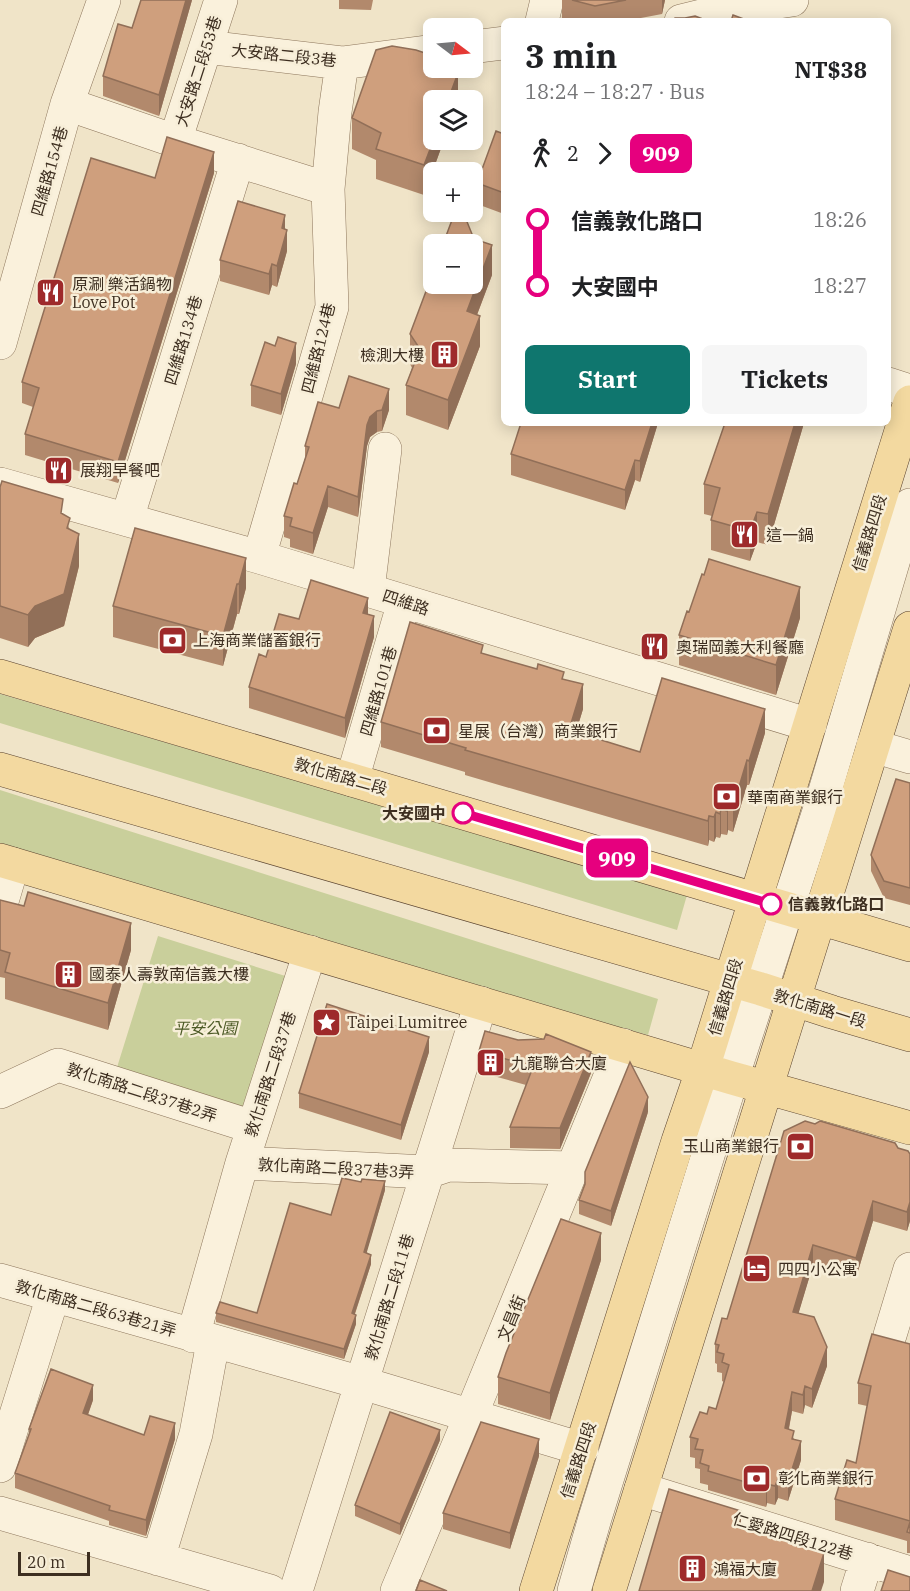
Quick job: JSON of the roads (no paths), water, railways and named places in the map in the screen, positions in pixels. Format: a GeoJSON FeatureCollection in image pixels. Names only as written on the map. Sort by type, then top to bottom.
{"type":"FeatureCollection","features":[{"type":"Feature","properties":{"kind":"main road","name":"信義路四段"},"geometry":{"type":"LineString","coordinates":[[536,1591],[678,1141],[718,1073],[730,980],[910,402]]}},
{"type":"Feature","properties":{"kind":"main road"},"geometry":{"type":"LineString","coordinates":[[609,1591],[910,627]]}},
{"type":"Feature","properties":{"kind":"main road","name":"敦化南路二段"},"geometry":{"type":"LineString","coordinates":[[0,676],[819,918]]}},
{"type":"Feature","properties":{"kind":"main road"},"geometry":{"type":"LineString","coordinates":[[0,769],[730,980]]}},
{"type":"Feature","properties":{"kind":"main road"},"geometry":{"type":"LineString","coordinates":[[6,862],[910,1128]]}},
{"type":"Feature","properties":{"kind":"main road"},"geometry":{"type":"LineString","coordinates":[[819,918],[910,945]]}},
{"type":"Feature","properties":{"kind":"main road","name":"敦化南路一段"},"geometry":{"type":"LineString","coordinates":[[730,980],[910,1035]]}},
{"type":"Feature","properties":{"kind":"street","name":"四維路154巷"},"geometry":{"type":"LineString","coordinates":[[0,343],[67,104],[104,0]]}},
{"type":"Feature","properties":{"kind":"street","name":"大安路二段53巷"},"geometry":{"type":"LineString","coordinates":[[175,141],[221,0]]}},
{"type":"Feature","properties":{"kind":"street"},"geometry":{"type":"LineString","coordinates":[[543,18],[548,0]]}},
{"type":"Feature","properties":{"kind":"street"},"geometry":{"type":"LineString","coordinates":[[704,18],[792,0]]}},
{"type":"Feature","properties":{"kind":"street"},"geometry":{"type":"LineString","coordinates":[[483,45],[501,43]]}},
{"type":"Feature","properties":{"kind":"street","name":"大安路二段3巷"},"geometry":{"type":"LineString","coordinates":[[206,47],[342,63],[423,52]]}},
{"type":"Feature","properties":{"kind":"street","name":"四維路124巷"},"geometry":{"type":"LineString","coordinates":[[259,557],[332,307],[328,189],[342,63]]}},
{"type":"Feature","properties":{"kind":"street"},"geometry":{"type":"LineString","coordinates":[[67,104],[328,189]]}},
{"type":"Feature","properties":{"kind":"street","name":"四維路134巷"},"geometry":{"type":"LineString","coordinates":[[127,519],[238,160]]}},
{"type":"Feature","properties":{"kind":"street"},"geometry":{"type":"LineString","coordinates":[[891,385],[910,391]]}},
{"type":"Feature","properties":{"kind":"street"},"geometry":{"type":"LineString","coordinates":[[368,590],[385,449]]}},
{"type":"Feature","properties":{"kind":"street","name":"四維路"},"geometry":{"type":"LineString","coordinates":[[0,484],[259,557],[810,725]]}},
{"type":"Feature","properties":{"kind":"street","name":"信義路四段"},"geometry":{"type":"LineString","coordinates":[[574,1591],[718,1073],[761,989],[827,785],[910,505]]}},
{"type":"Feature","properties":{"kind":"street","name":"四維路101巷"},"geometry":{"type":"LineString","coordinates":[[352,780],[404,602]]}},
{"type":"Feature","properties":{"kind":"street"},"geometry":{"type":"LineString","coordinates":[[873,746],[910,757]]}},
{"type":"Feature","properties":{"kind":"street"},"geometry":{"type":"LineString","coordinates":[[0,908],[6,862]]}},
{"type":"Feature","properties":{"kind":"street","name":"敦化南路二段37巷"},"geometry":{"type":"LineString","coordinates":[[158,1559],[196,1434],[203,1339],[242,1163],[310,952]]}},
{"type":"Feature","properties":{"kind":"street","name":"敦化南路二段11巷"},"geometry":{"type":"LineString","coordinates":[[296,1591],[481,1003]]}},
{"type":"Feature","properties":{"kind":"street","name":"文昌街"},"geometry":{"type":"LineString","coordinates":[[397,1591],[623,1045]]}},
{"type":"Feature","properties":{"kind":"street","name":"敦化南路二段37巷2弄"},"geometry":{"type":"LineString","coordinates":[[0,1092],[58,1065],[253,1127]]}},
{"type":"Feature","properties":{"kind":"street","name":"敦化南路二段37巷3弄"},"geometry":{"type":"LineString","coordinates":[[242,1163],[427,1172],[448,1165],[573,1168]]}},
{"type":"Feature","properties":{"kind":"street"},"geometry":{"type":"LineString","coordinates":[[890,1335],[910,1269]]}},
{"type":"Feature","properties":{"kind":"street","name":"敦化南路二段63巷21弄"},"geometry":{"type":"LineString","coordinates":[[0,1280],[362,1383],[582,1449]]}},
{"type":"Feature","properties":{"kind":"street"},"geometry":{"type":"LineString","coordinates":[[0,1466],[52,1296]]}},
{"type":"Feature","properties":{"kind":"street","name":"仁愛路四段122巷"},"geometry":{"type":"LineString","coordinates":[[641,1490],[910,1573]]}},
{"type":"Feature","properties":{"kind":"street"},"geometry":{"type":"LineString","coordinates":[[0,1513],[270,1591]]}},
{"type":"Feature","properties":{"kind":"street"},"geometry":{"type":"LineString","coordinates":[[857,1591],[867,1559]]}},
{"type":"Feature","properties":{"kind":"place","name":"原涮 樂活鍋物 Love Pot"},"geometry":{"type":"Point","coordinates":[51,293]}},
{"type":"Feature","properties":{"kind":"place","name":"檢測大樓"},"geometry":{"type":"Point","coordinates":[445,355]}},
{"type":"Feature","properties":{"kind":"place","name":"展翔早餐吧"},"geometry":{"type":"Point","coordinates":[59,470]}},
{"type":"Feature","properties":{"kind":"place","name":"這一鍋"},"geometry":{"type":"Point","coordinates":[745,535]}},
{"type":"Feature","properties":{"kind":"place","name":"上海商業儲蓄銀行"},"geometry":{"type":"Point","coordinates":[172,640]}},
{"type":"Feature","properties":{"kind":"place","name":"奧瑞岡義大利餐廳"},"geometry":{"type":"Point","coordinates":[655,647]}},
{"type":"Feature","properties":{"kind":"place","name":"星展（台灣）商業銀行"},"geometry":{"type":"Point","coordinates":[437,731]}},
{"type":"Feature","properties":{"kind":"place","name":"華南商業銀行"},"geometry":{"type":"Point","coordinates":[726,797]}},
{"type":"Feature","properties":{"kind":"place","name":"大安國中"},"geometry":{"type":"Point","coordinates":[463,813]}},
{"type":"Feature","properties":{"kind":"place","name":"信義敦化路口"},"geometry":{"type":"Point","coordinates":[771,904]}},
{"type":"Feature","properties":{"kind":"place","name":"國泰人壽敦南信義大樓"},"geometry":{"type":"Point","coordinates":[68,974]}},
{"type":"Feature","properties":{"kind":"place","name":"Taipei Lumitree"},"geometry":{"type":"Point","coordinates":[326,1022]}},
{"type":"Feature","properties":{"kind":"place","name":"九龍聯合大廈"},"geometry":{"type":"Point","coordinates":[490,1063]}},
{"type":"Feature","properties":{"kind":"place","name":"玉山商業銀行"},"geometry":{"type":"Point","coordinates":[800,1146]}},
{"type":"Feature","properties":{"kind":"place","name":"四四小公寓"},"geometry":{"type":"Point","coordinates":[757,1269]}},
{"type":"Feature","properties":{"kind":"place","name":"彰化商業銀行"},"geometry":{"type":"Point","coordinates":[757,1478]}},
{"type":"Feature","properties":{"kind":"place","name":"鴻福大廈"},"geometry":{"type":"Point","coordinates":[692,1569]}},
{"type":"Feature","properties":{"kind":"park label","name":"平安公園"},"geometry":{"type":"Point","coordinates":[205,1028]}}]}
